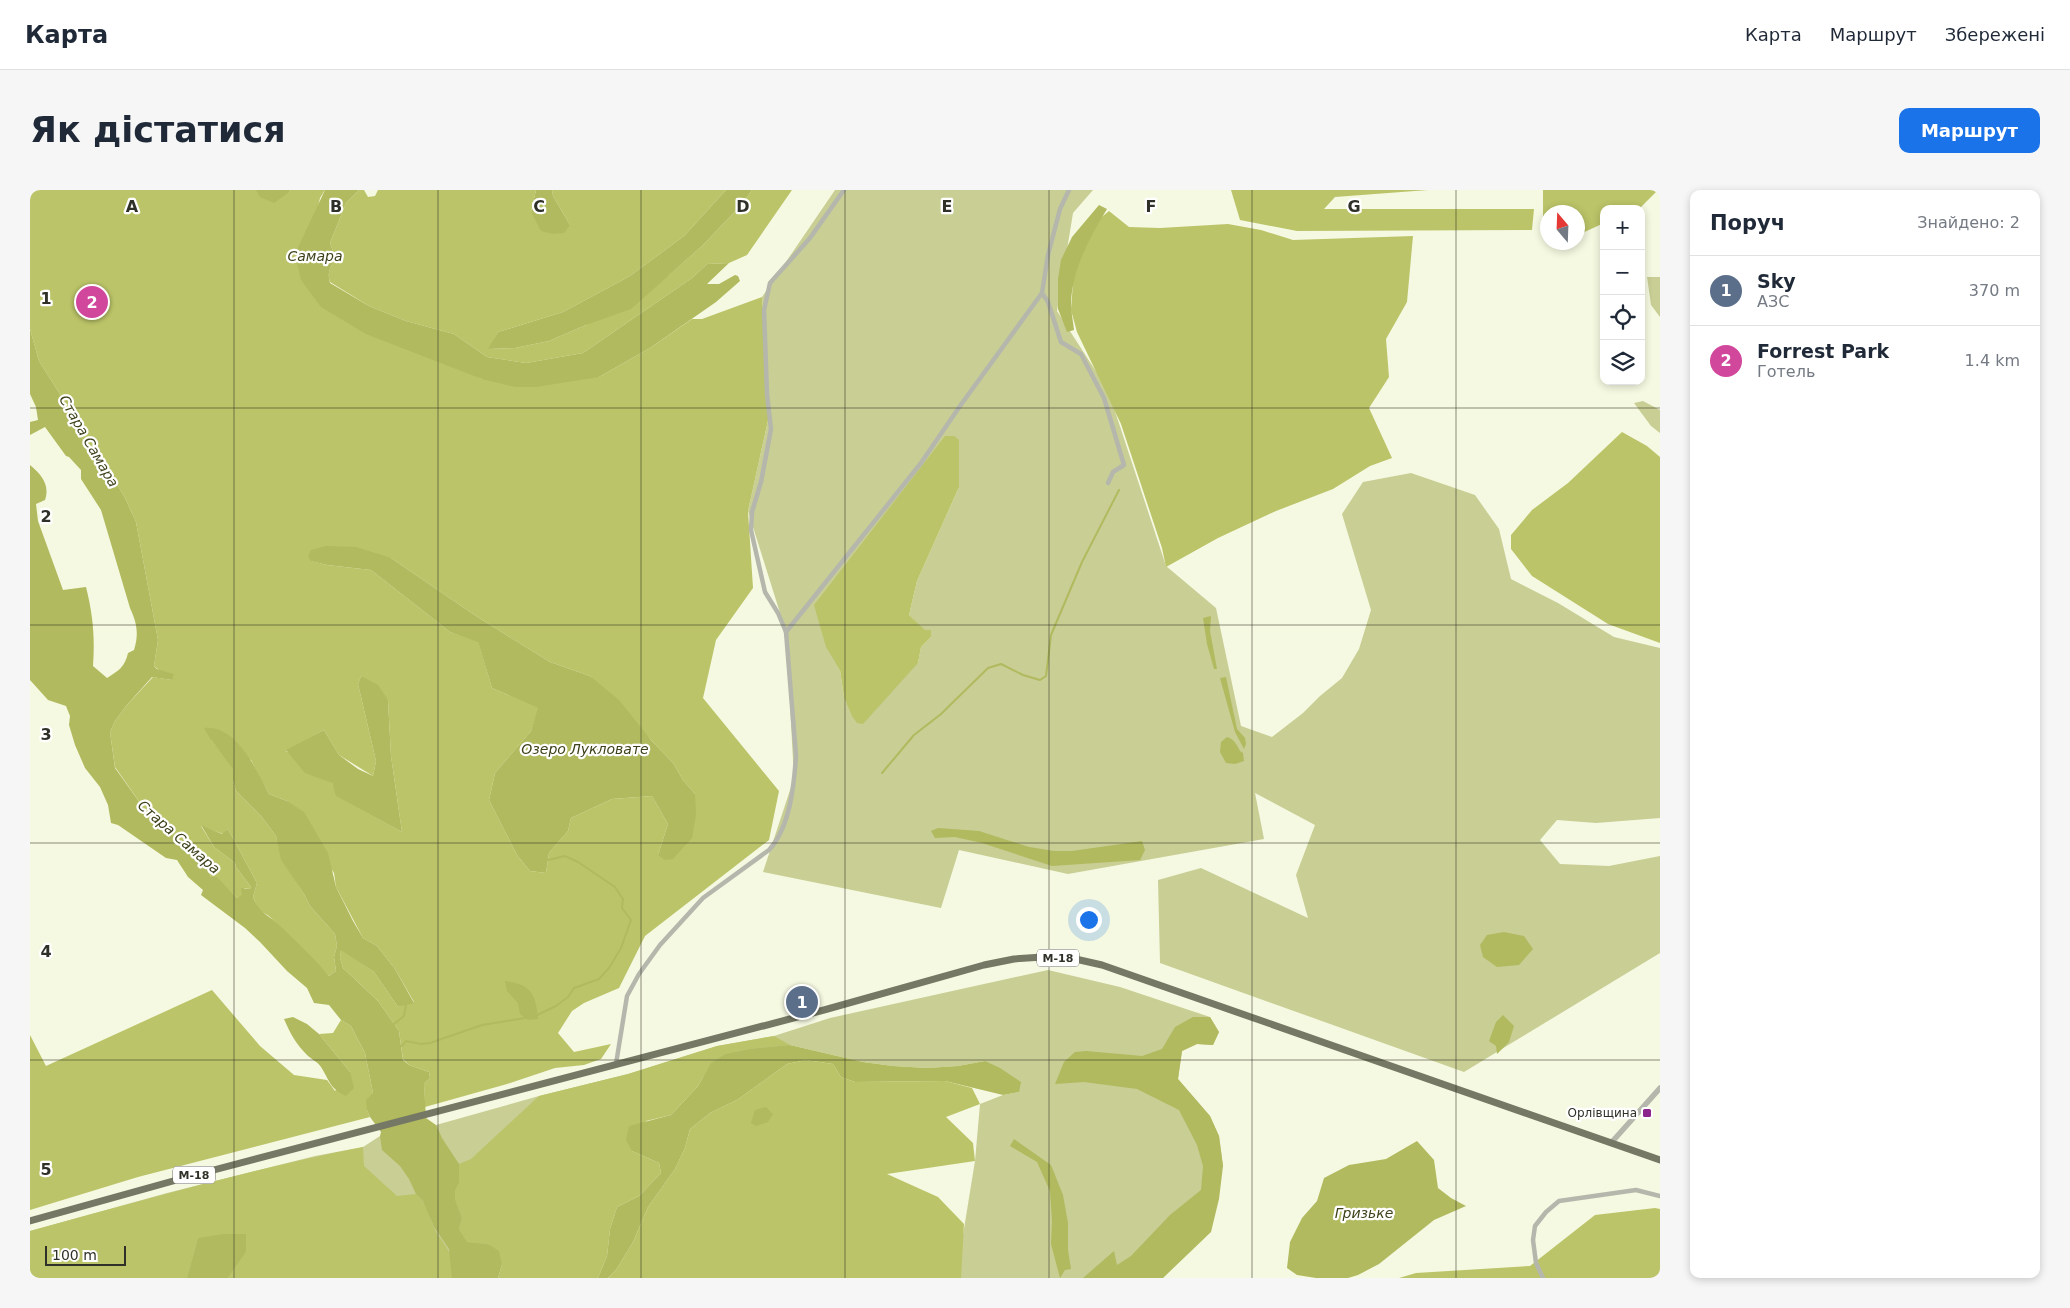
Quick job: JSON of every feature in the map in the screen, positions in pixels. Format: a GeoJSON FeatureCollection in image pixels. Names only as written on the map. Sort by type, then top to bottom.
{"type":"FeatureCollection","features":[{"type":"Feature","properties":{"kind":"highway","name":"М-18"},"geometry":{"type":"LineString","coordinates":[[30,1221],[359,1131],[441,1111],[984,966],[1014,959],[1043,957],[1071,958],[1112,968],[1660,1160]]}},
{"type":"Feature","properties":{"kind":"street"},"geometry":{"type":"LineString","coordinates":[[616,1064],[627,996],[639,974],[660,945],[703,898],[769,850],[777,841],[786,819],[795,774],[796,756],[786,632],[778,613],[765,592],[752,530],[752,512],[761,482],[771,428],[767,394],[764,310],[770,284],[810,238],[844,190]]}},
{"type":"Feature","properties":{"kind":"street"},"geometry":{"type":"LineString","coordinates":[[786,632],[921,463],[1042,293],[1048,255],[1060,209],[1069,190]]}},
{"type":"Feature","properties":{"kind":"street"},"geometry":{"type":"LineString","coordinates":[[1042,293],[1048,302],[1061,342],[1081,354],[1104,398],[1124,465],[1113,472],[1108,483]]}},
{"type":"Feature","properties":{"kind":"street"},"geometry":{"type":"LineString","coordinates":[[1611,1143],[1660,1088]]}},
{"type":"Feature","properties":{"kind":"street"},"geometry":{"type":"LineString","coordinates":[[1543,1278],[1536,1263],[1533,1240],[1535,1226],[1546,1212],[1559,1201],[1636,1190],[1660,1196]]}},
{"type":"Feature","properties":{"kind":"shaded area"},"geometry":{"type":"Polygon","coordinates":[[[30,190],[325,190],[320,198],[301,280],[482,379],[599,377],[650,348],[692,319],[702,319],[762,297],[769,416],[748,511],[753,588],[716,640],[703,698],[779,791],[769,840],[645,936],[619,988],[584,1003],[572,1011],[558,1033],[574,1052],[611,1044],[601,1059],[584,1065],[555,1068],[507,1084],[425,1107],[424,1084],[430,1078],[429,1072],[409,1065],[403,1059],[399,1031],[378,1001],[343,968],[340,958],[341,949],[374,972],[398,1007],[414,1002],[395,969],[377,946],[363,938],[336,887],[334,873],[287,801],[269,794],[251,760],[211,740],[234,769],[233,781],[236,791],[261,816],[276,836],[282,860],[310,906],[335,934],[337,946],[334,957],[336,971],[329,976],[269,916],[259,910],[253,897],[257,883],[228,829],[223,834],[201,826],[214,847],[235,863],[251,887],[250,889],[244,888],[242,896],[237,898],[217,878],[211,877],[206,867],[143,807],[115,767],[110,732],[115,721],[126,706],[153,677],[172,680],[154,666],[158,640],[136,522],[114,479],[83,441],[75,418],[39,361],[30,329],[30,190]],[[391,558],[312,561],[327,565],[371,570],[450,632],[478,641],[492,688],[539,708],[531,731],[495,773],[489,800],[517,855],[530,871],[546,873],[549,853],[568,831],[571,818],[612,799],[652,796],[668,824],[658,855],[695,794],[683,780],[673,763],[590,676],[550,662],[476,616],[391,558]],[[361,676],[358,684],[376,761],[373,776],[339,755],[324,730],[286,751],[332,783],[337,796],[402,832],[391,756],[388,700],[361,676]]]}},
{"type":"Feature","properties":{"kind":"shaded area"},"geometry":{"type":"Polygon","coordinates":[[[359,190],[364,190],[368,197],[375,196],[378,190],[536,190],[531,212],[570,225],[553,196],[552,190],[726,190],[684,236],[630,276],[563,312],[498,332],[489,349],[515,348],[549,341],[586,325],[669,275],[703,245],[743,203],[752,190],[792,190],[747,255],[729,263],[707,264],[692,278],[583,353],[526,363],[487,357],[454,334],[406,321],[369,306],[330,282],[330,270],[336,259],[330,243],[346,203],[359,190]]]}},
{"type":"Feature","properties":{"kind":"shaded area"},"geometry":{"type":"Polygon","coordinates":[[[835,190],[1093,190],[1073,213],[1057,311],[1108,390],[1166,566],[1216,608],[1241,726],[1272,737],[1303,713],[1342,678],[1359,649],[1371,610],[1342,514],[1363,482],[1411,473],[1475,495],[1499,529],[1511,579],[1558,603],[1614,637],[1660,648],[1660,818],[1596,823],[1557,820],[1540,840],[1560,864],[1609,866],[1660,856],[1660,953],[1464,1072],[1160,963],[1158,880],[1201,868],[1308,918],[1296,875],[1315,825],[1255,793],[1264,839],[1068,874],[959,850],[941,908],[763,872],[794,778],[786,632],[748,511],[769,416],[762,297],[835,190]],[[959,487],[840,670],[844,697],[918,663],[921,647],[931,637],[909,615],[917,581],[959,487]]]}},
{"type":"Feature","properties":{"kind":"shaded area"},"geometry":{"type":"Polygon","coordinates":[[[1231,190],[1428,190],[1335,197],[1324,209],[1534,209],[1532,230],[1297,231],[1240,220],[1231,190]]]}},
{"type":"Feature","properties":{"kind":"shaded area"},"geometry":{"type":"Polygon","coordinates":[[[1543,190],[1658,190],[1643,205],[1600,205],[1600,225],[1585,232],[1585,205],[1543,205],[1543,190]]]}},
{"type":"Feature","properties":{"kind":"shaded area"},"geometry":{"type":"Polygon","coordinates":[[[1109,211],[1129,227],[1160,228],[1228,224],[1261,230],[1293,240],[1413,236],[1407,302],[1386,339],[1389,377],[1369,408],[1392,458],[1370,466],[1333,489],[1276,511],[1218,538],[1166,567],[1162,548],[1121,424],[1077,332],[1071,310],[1074,268],[1084,232],[1109,211]]]}},
{"type":"Feature","properties":{"kind":"shaded area"},"geometry":{"type":"Polygon","coordinates":[[[1647,277],[1660,277],[1660,317],[1651,305],[1647,277]]]}},
{"type":"Feature","properties":{"kind":"shaded area"},"geometry":{"type":"Polygon","coordinates":[[[1643,401],[1660,410],[1660,433],[1651,426],[1634,403],[1643,401]]]}},
{"type":"Feature","properties":{"kind":"shaded area"},"geometry":{"type":"Polygon","coordinates":[[[1622,432],[1647,446],[1660,457],[1660,643],[1608,624],[1532,576],[1511,549],[1511,535],[1532,510],[1568,483],[1622,432]]]}},
{"type":"Feature","properties":{"kind":"shaded area"},"geometry":{"type":"Polygon","coordinates":[[[945,436],[954,436],[959,440],[959,487],[917,581],[909,615],[925,630],[931,630],[931,637],[921,647],[918,663],[863,724],[857,723],[844,697],[840,670],[826,647],[814,605],[945,436]]]}},
{"type":"Feature","properties":{"kind":"shaded area"},"geometry":{"type":"Polygon","coordinates":[[[1048,970],[1120,987],[1210,1017],[1219,1032],[1213,1045],[1197,1044],[1182,1051],[1178,1079],[1210,1116],[1219,1136],[1223,1166],[1163,1278],[956,1278],[975,1161],[980,1104],[1003,1095],[1019,1092],[985,1061],[958,1066],[927,1068],[893,1066],[863,1062],[790,1045],[460,1164],[498,1278],[30,1278],[30,1231],[167,1193],[315,1156],[363,1147],[380,1136],[436,1125],[539,1096],[628,1074],[717,1046],[774,1036],[830,1018],[1048,970]]]}},
{"type":"Feature","properties":{"kind":"shaded area"},"geometry":{"type":"Polygon","coordinates":[[[212,990],[260,1046],[294,1075],[327,1080],[335,1091],[350,1072],[319,1034],[333,1033],[341,1020],[351,1026],[365,1053],[373,1093],[367,1110],[370,1117],[138,1177],[30,1210],[30,1035],[46,1066],[212,990]]]}},
{"type":"Feature","properties":{"kind":"shaded area"},"geometry":{"type":"Polygon","coordinates":[[[774,1036],[790,1045],[749,1049],[725,1054],[711,1063],[698,1086],[671,1115],[646,1121],[632,1151],[659,1163],[661,1173],[639,1196],[617,1207],[610,1229],[607,1256],[598,1278],[498,1278],[502,1265],[488,1244],[467,1242],[459,1229],[462,1218],[455,1199],[455,1191],[459,1183],[459,1164],[471,1159],[539,1096],[628,1074],[717,1046],[774,1036]]]}},
{"type":"Feature","properties":{"kind":"shaded area"},"geometry":{"type":"Polygon","coordinates":[[[806,1060],[833,1064],[841,1077],[855,1082],[945,1081],[972,1088],[980,1104],[946,1117],[973,1143],[975,1161],[887,1174],[938,1197],[964,1224],[961,1278],[608,1278],[616,1270],[633,1242],[648,1207],[675,1169],[685,1148],[690,1129],[710,1113],[737,1100],[787,1064],[806,1060]]]}},
{"type":"Feature","properties":{"kind":"shaded area"},"geometry":{"type":"Polygon","coordinates":[[[363,1147],[364,1166],[397,1196],[416,1194],[423,1202],[434,1228],[451,1256],[452,1278],[228,1278],[246,1252],[246,1234],[198,1238],[187,1278],[30,1278],[30,1231],[237,1175],[363,1147]]]}},
{"type":"Feature","properties":{"kind":"shaded area"},"geometry":{"type":"Polygon","coordinates":[[[1660,1209],[1660,1278],[1399,1278],[1416,1273],[1530,1266],[1595,1215],[1660,1209]]]}},
{"type":"Feature","properties":{"kind":"water"},"geometry":{"type":"Polygon","coordinates":[[[256,190],[289,190],[289,192],[274,203],[260,197],[256,190]]]}},
{"type":"Feature","properties":{"kind":"water","name":"Самара"},"geometry":{"type":"Polygon","coordinates":[[[325,190],[359,190],[346,203],[330,243],[336,259],[330,270],[330,283],[369,306],[406,321],[454,334],[487,357],[526,363],[583,353],[692,278],[707,264],[729,263],[707,284],[719,284],[735,275],[738,276],[740,281],[716,302],[650,348],[599,377],[536,387],[515,387],[482,379],[366,334],[321,307],[301,280],[295,254],[325,190]]]}},
{"type":"Feature","properties":{"kind":"water"},"geometry":{"type":"Polygon","coordinates":[[[536,190],[552,190],[553,196],[570,225],[564,233],[553,234],[541,231],[531,212],[536,190]]]}},
{"type":"Feature","properties":{"kind":"water"},"geometry":{"type":"Polygon","coordinates":[[[726,190],[752,190],[743,203],[703,245],[631,309],[549,341],[515,348],[488,349],[498,332],[563,312],[630,276],[684,236],[726,190]]]}},
{"type":"Feature","properties":{"kind":"water"},"geometry":{"type":"Polygon","coordinates":[[[1099,205],[1107,209],[1088,242],[1078,266],[1071,303],[1074,330],[1067,332],[1058,309],[1058,279],[1061,260],[1072,237],[1099,205]]]}},
{"type":"Feature","properties":{"kind":"water"},"geometry":{"type":"Polygon","coordinates":[[[30,329],[39,361],[75,418],[83,441],[114,479],[136,522],[158,640],[154,666],[157,669],[174,674],[172,680],[152,677],[115,721],[110,732],[115,768],[143,807],[206,867],[211,877],[217,877],[237,898],[242,895],[241,888],[250,889],[251,887],[235,863],[214,847],[201,825],[222,834],[228,829],[257,883],[253,897],[258,907],[298,943],[329,976],[336,971],[334,957],[337,946],[335,934],[310,906],[281,860],[276,836],[261,816],[236,791],[233,781],[233,769],[204,728],[226,733],[244,750],[269,794],[287,801],[304,812],[328,853],[336,887],[353,921],[363,938],[377,946],[395,969],[414,1003],[398,1007],[374,972],[341,950],[340,958],[343,968],[378,1001],[399,1031],[403,1060],[409,1065],[429,1072],[430,1078],[424,1084],[426,1118],[436,1125],[459,1164],[459,1183],[455,1191],[455,1199],[462,1218],[459,1229],[467,1242],[488,1244],[499,1251],[502,1265],[498,1278],[452,1278],[449,1249],[434,1227],[423,1201],[416,1194],[400,1166],[382,1150],[381,1132],[367,1110],[366,1100],[373,1093],[365,1053],[351,1026],[341,1020],[329,1005],[314,1003],[307,988],[287,971],[260,942],[245,928],[201,895],[203,890],[188,877],[177,860],[166,858],[118,825],[111,823],[108,805],[100,787],[85,768],[75,745],[69,725],[70,716],[66,706],[48,700],[30,680],[30,465],[46,485],[45,500],[36,504],[38,521],[63,590],[86,587],[93,626],[93,666],[107,678],[114,673],[123,665],[128,653],[134,650],[137,634],[101,510],[81,479],[81,470],[66,456],[45,427],[30,435],[30,422],[38,420],[36,407],[30,394],[30,329]]]}},
{"type":"Feature","properties":{"kind":"water","name":"Озеро Лукловате"},"geometry":{"type":"Polygon","coordinates":[[[326,546],[356,547],[391,558],[476,616],[550,662],[590,676],[619,700],[651,740],[673,763],[683,780],[695,794],[696,815],[692,838],[673,859],[665,860],[658,855],[668,824],[652,796],[612,799],[571,818],[568,831],[549,853],[546,873],[530,871],[517,855],[489,800],[495,773],[531,731],[538,708],[492,688],[478,642],[450,632],[371,570],[327,565],[311,561],[308,556],[311,550],[326,546]]]}},
{"type":"Feature","properties":{"kind":"water"},"geometry":{"type":"Polygon","coordinates":[[[1211,616],[1210,631],[1217,669],[1214,669],[1207,644],[1203,618],[1211,616]]]}},
{"type":"Feature","properties":{"kind":"water"},"geometry":{"type":"Polygon","coordinates":[[[361,676],[378,685],[388,700],[391,756],[402,832],[336,796],[332,783],[305,773],[286,750],[324,730],[339,755],[358,769],[373,776],[376,761],[358,684],[361,676]]]}},
{"type":"Feature","properties":{"kind":"water"},"geometry":{"type":"Polygon","coordinates":[[[1226,677],[1237,729],[1245,738],[1246,744],[1244,749],[1235,732],[1220,678],[1226,677]]]}},
{"type":"Feature","properties":{"kind":"water"},"geometry":{"type":"Polygon","coordinates":[[[1227,737],[1243,753],[1244,761],[1235,764],[1226,763],[1220,752],[1221,742],[1227,737]]]}},
{"type":"Feature","properties":{"kind":"water"},"geometry":{"type":"Polygon","coordinates":[[[938,828],[979,831],[1029,847],[1054,851],[1072,851],[1142,841],[1145,850],[1140,860],[1052,866],[982,843],[955,837],[935,838],[931,831],[938,828]]]}},
{"type":"Feature","properties":{"kind":"water"},"geometry":{"type":"Polygon","coordinates":[[[1504,932],[1524,936],[1533,949],[1519,965],[1497,967],[1483,957],[1480,945],[1487,935],[1504,932]]]}},
{"type":"Feature","properties":{"kind":"water"},"geometry":{"type":"Polygon","coordinates":[[[505,981],[514,982],[531,992],[536,1003],[538,1019],[528,1020],[520,1014],[518,1003],[507,991],[505,981]]]}},
{"type":"Feature","properties":{"kind":"water"},"geometry":{"type":"Polygon","coordinates":[[[1503,1015],[1514,1026],[1509,1042],[1497,1054],[1496,1046],[1489,1041],[1496,1022],[1503,1015]]]}},
{"type":"Feature","properties":{"kind":"water"},"geometry":{"type":"Polygon","coordinates":[[[293,1017],[307,1024],[319,1034],[350,1072],[354,1088],[346,1096],[330,1084],[320,1065],[307,1055],[296,1042],[284,1019],[293,1017]]]}},
{"type":"Feature","properties":{"kind":"water"},"geometry":{"type":"Polygon","coordinates":[[[1193,1017],[1210,1017],[1219,1032],[1213,1045],[1197,1044],[1182,1051],[1178,1079],[1210,1116],[1219,1136],[1223,1166],[1219,1199],[1211,1232],[1163,1278],[1083,1278],[1114,1251],[1117,1265],[1131,1256],[1170,1215],[1201,1190],[1203,1166],[1197,1145],[1179,1110],[1137,1089],[1084,1082],[1055,1084],[1064,1062],[1075,1052],[1086,1051],[1142,1056],[1162,1049],[1175,1027],[1193,1017]]]}},
{"type":"Feature","properties":{"kind":"water"},"geometry":{"type":"Polygon","coordinates":[[[790,1045],[863,1062],[893,1066],[927,1068],[958,1066],[985,1061],[1000,1068],[1021,1082],[1019,1092],[1003,1095],[945,1081],[855,1082],[841,1077],[833,1064],[806,1060],[787,1064],[737,1100],[710,1113],[690,1129],[685,1148],[675,1169],[648,1207],[633,1242],[616,1270],[608,1278],[598,1278],[607,1256],[610,1229],[617,1207],[639,1196],[661,1173],[659,1163],[632,1151],[626,1140],[629,1126],[671,1115],[698,1086],[711,1063],[725,1054],[749,1049],[790,1045]]]}},
{"type":"Feature","properties":{"kind":"water"},"geometry":{"type":"Polygon","coordinates":[[[766,1107],[773,1114],[768,1122],[756,1126],[751,1123],[755,1110],[766,1107]]]}},
{"type":"Feature","properties":{"kind":"water"},"geometry":{"type":"Polygon","coordinates":[[[1014,1139],[1051,1165],[1063,1195],[1068,1223],[1068,1250],[1071,1269],[1065,1270],[1060,1278],[1051,1244],[1050,1191],[1037,1162],[1010,1146],[1014,1139]]]}},
{"type":"Feature","properties":{"kind":"water","name":"Гризьке"},"geometry":{"type":"Polygon","coordinates":[[[1417,1141],[1434,1160],[1438,1188],[1466,1206],[1434,1220],[1379,1264],[1358,1275],[1348,1278],[1316,1278],[1297,1275],[1287,1268],[1290,1242],[1302,1218],[1317,1201],[1324,1178],[1349,1165],[1386,1159],[1417,1141]]]}},
{"type":"Feature","properties":{"kind":"water"},"geometry":{"type":"Polygon","coordinates":[[[224,1234],[246,1234],[246,1252],[228,1278],[187,1278],[198,1238],[224,1234]]]}},
{"type":"Feature","properties":{"kind":"waterway"},"geometry":{"type":"LineString","coordinates":[[882,773],[914,735],[941,714],[988,668],[1001,664],[1023,675],[1040,680],[1046,676],[1051,635],[1082,562],[1119,490]]}},
{"type":"Feature","properties":{"kind":"waterway"},"geometry":{"type":"LineString","coordinates":[[537,1015],[556,1006],[568,997],[574,988],[599,979],[609,968],[621,948],[631,920],[622,908],[623,899],[615,887],[578,862],[565,856],[548,860]]}},
{"type":"Feature","properties":{"kind":"waterway"},"geometry":{"type":"LineString","coordinates":[[394,1024],[404,1016],[406,1005]]}},
{"type":"Feature","properties":{"kind":"waterway"},"geometry":{"type":"LineString","coordinates":[[402,1046],[406,1041],[421,1044],[430,1043],[482,1025],[525,1018]]}},
{"type":"Feature","properties":{"kind":"place","name":"Forrest Park"},"geometry":{"type":"Point","coordinates":[92,302]}},
{"type":"Feature","properties":{"kind":"place","name":"Sky"},"geometry":{"type":"Point","coordinates":[802,1002]}},
{"type":"Feature","properties":{"kind":"place","name":"Орлівщина"},"geometry":{"type":"Point","coordinates":[1647,1113]}},
{"type":"Feature","properties":{"kind":"water label","name":"Стара Самара"},"geometry":{"type":"Point","coordinates":[89,441]}},
{"type":"Feature","properties":{"kind":"water label","name":"Стара Самара"},"geometry":{"type":"Point","coordinates":[179,837]}}]}
